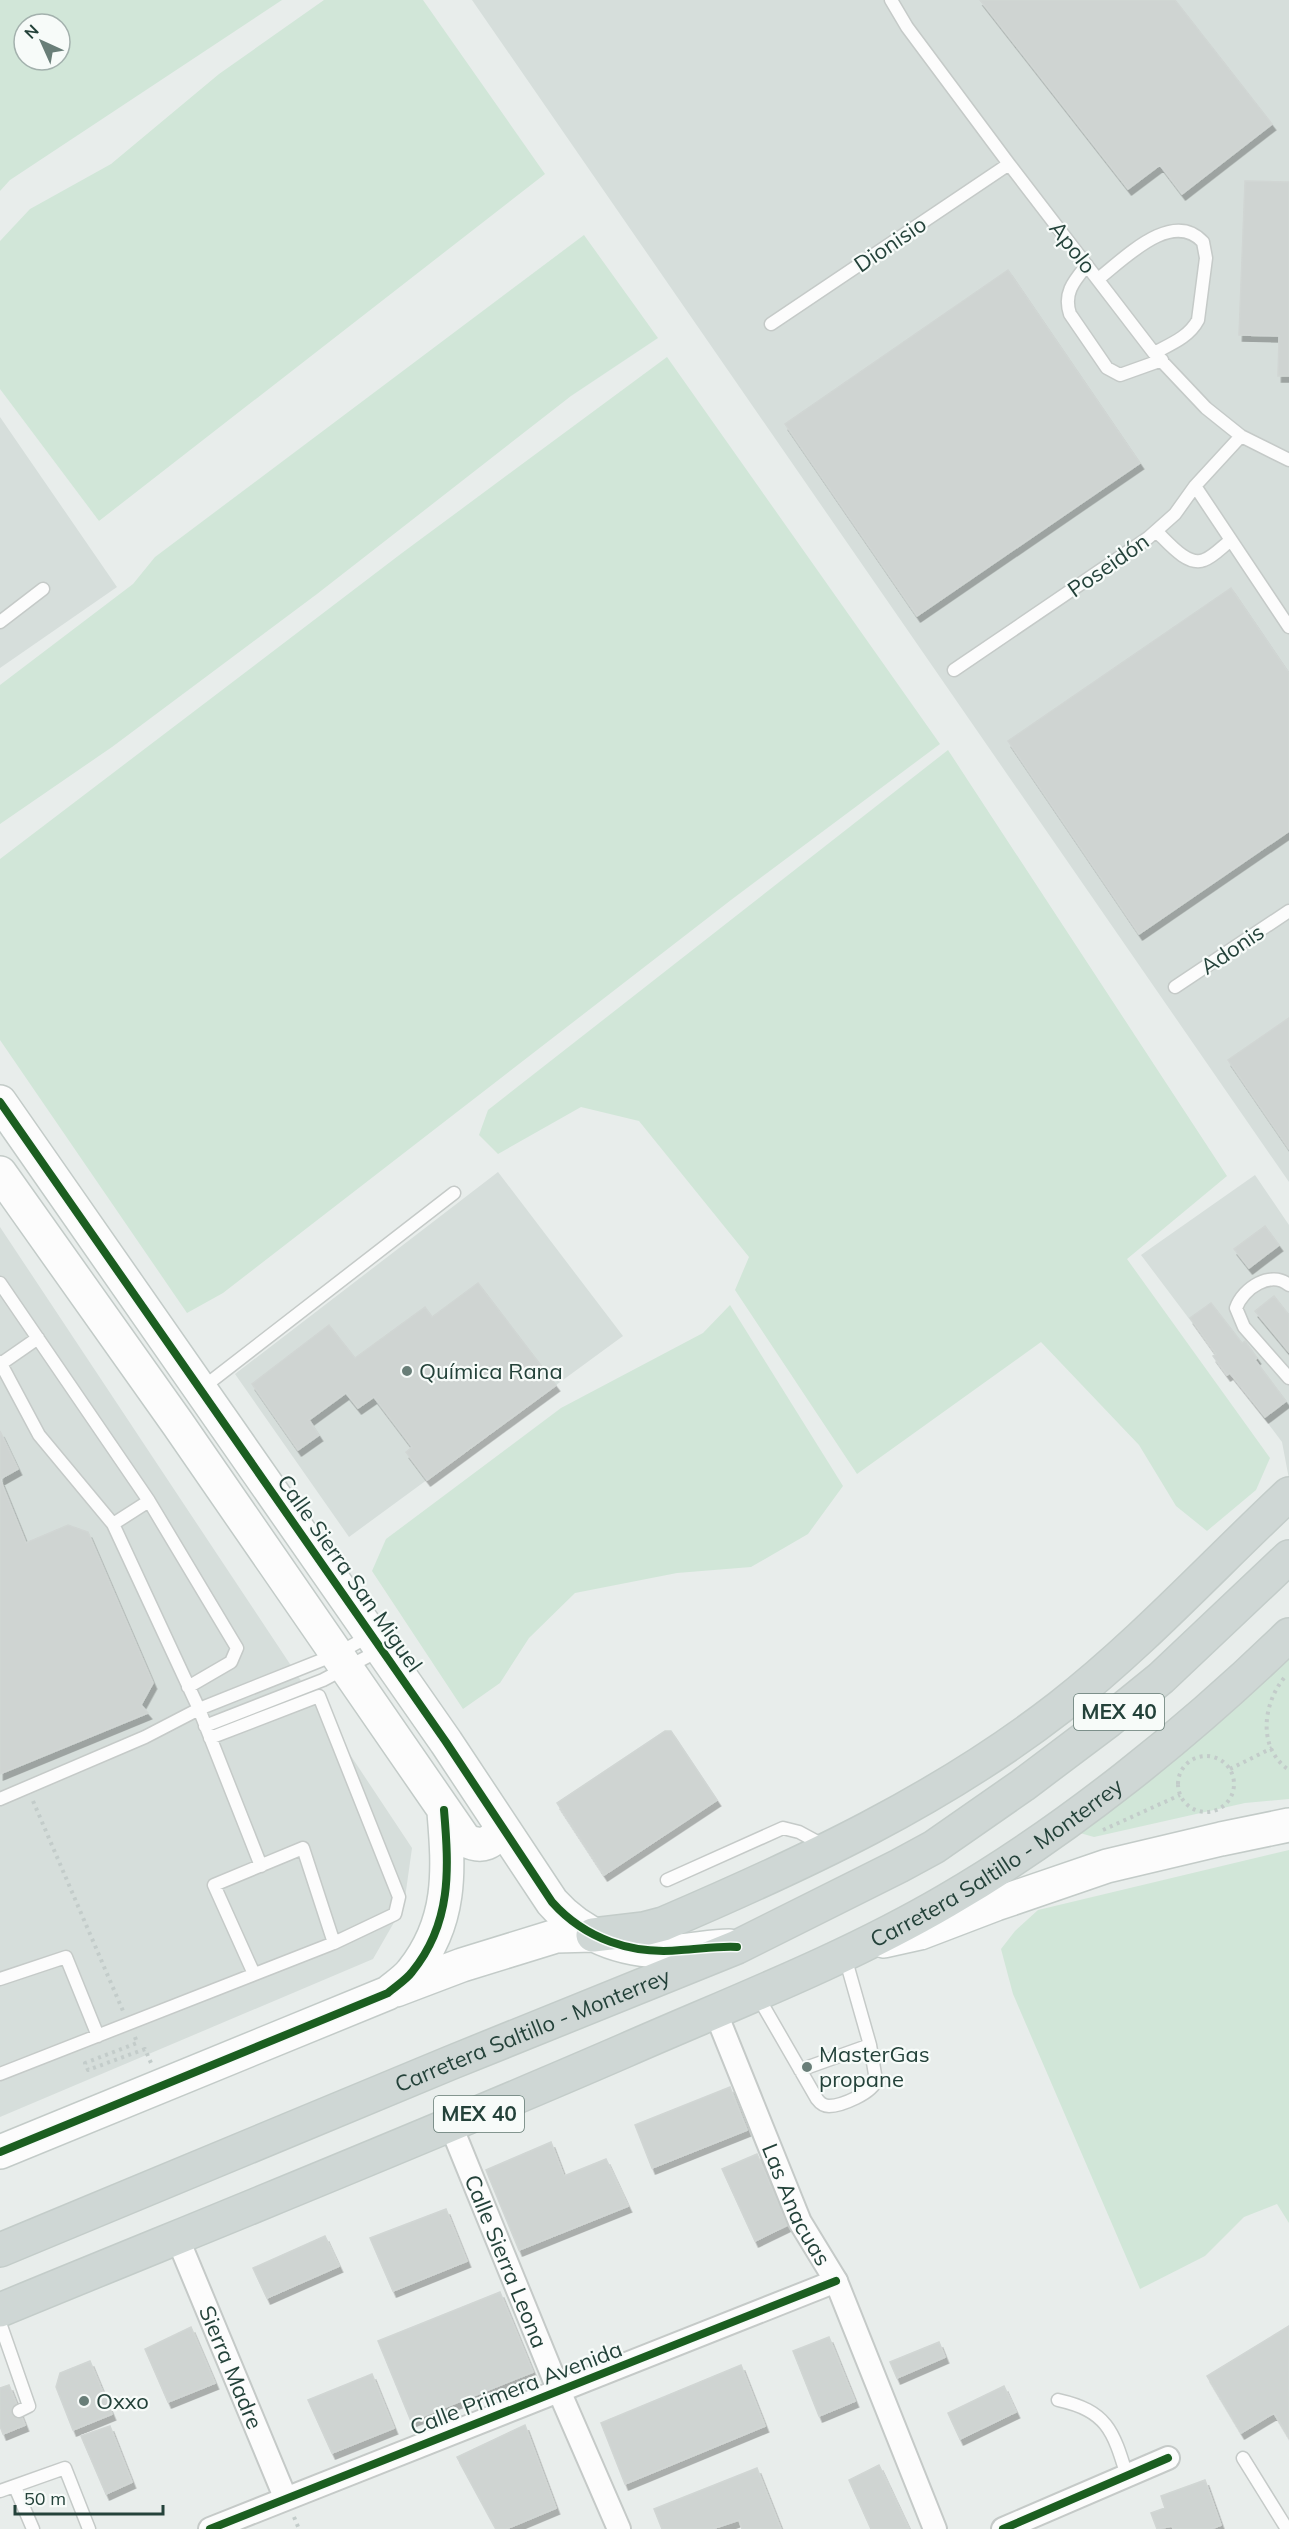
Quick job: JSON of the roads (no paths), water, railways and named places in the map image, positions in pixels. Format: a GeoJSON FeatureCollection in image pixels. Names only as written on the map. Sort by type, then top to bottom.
{"type":"FeatureCollection","features":[{"type":"Feature","properties":{"kind":"main road"},"geometry":{"type":"LineString","coordinates":[[934,1847],[964,1809],[998,1774],[1289,1494]]}},
{"type":"Feature","properties":{"kind":"main road","name":"Carretera Saltillo - Monterrey"},"geometry":{"type":"LineString","coordinates":[[0,2250],[450,2063],[737,1947],[844,1895],[934,1847],[1059,1759],[1161,1678],[1221,1624],[1289,1557]]}},
{"type":"Feature","properties":{"kind":"main road","name":"Carretera Saltillo - Monterrey"},"geometry":{"type":"LineString","coordinates":[[0,2310],[451,2126],[756,1994],[950,1899],[1055,1829],[1175,1736],[1254,1669],[1289,1635]]}},
{"type":"Feature","properties":{"kind":"main road"},"geometry":{"type":"LineString","coordinates":[[593,1935],[645,1929],[663,1924],[828,1848],[959,1779],[1061,1706],[1117,1659]]}},
{"type":"Feature","properties":{"kind":"street","name":"Calle Sierra San Miguel"},"geometry":{"type":"LineString","coordinates":[[0,1102],[376,1642],[552,1902],[572,1922],[612,1943],[654,1951],[737,1947]]}},
{"type":"Feature","properties":{"kind":"street"},"geometry":{"type":"LineString","coordinates":[[0,1173],[178,1424],[465,1840],[475,1845],[484,1845],[493,1840],[503,1828]]}},
{"type":"Feature","properties":{"kind":"street"},"geometry":{"type":"LineString","coordinates":[[388,1993],[411,1973],[431,1945],[439,1920],[447,1890],[448,1854],[444,1810]]}},
{"type":"Feature","properties":{"kind":"street"},"geometry":{"type":"LineString","coordinates":[[851,1949],[920,1934],[996,1904],[1107,1866],[1289,1825]]}},
{"type":"Feature","properties":{"kind":"street"},"geometry":{"type":"LineString","coordinates":[[0,2152],[388,1993],[462,1965],[556,1936],[593,1935]]}},
{"type":"Feature","properties":{"kind":"street","name":"Las Anacuas"},"geometry":{"type":"LineString","coordinates":[[715,2011],[800,2222],[836,2281],[935,2529]]}},
{"type":"Feature","properties":{"kind":"street","name":"Calle Sierra Leona"},"geometry":{"type":"LineString","coordinates":[[451,2126],[559,2391],[619,2529]]}},
{"type":"Feature","properties":{"kind":"street","name":"Sierra Madre"},"geometry":{"type":"LineString","coordinates":[[177,2237],[285,2497]]}},
{"type":"Feature","properties":{"kind":"street","name":"Calle Primera Avenida"},"geometry":{"type":"LineString","coordinates":[[210,2529],[285,2497],[836,2281]]}},
{"type":"Feature","properties":{"kind":"street"},"geometry":{"type":"LineString","coordinates":[[1003,2529],[1168,2458]]}},
{"type":"Feature","properties":{"kind":"lane","name":"Apolo"},"geometry":{"type":"LineString","coordinates":[[891,0],[907,27],[1009,164],[1158,356],[1206,408],[1241,436],[1289,460]]}},
{"type":"Feature","properties":{"kind":"lane","name":"Dionisio"},"geometry":{"type":"LineString","coordinates":[[771,324],[1009,164]]}},
{"type":"Feature","properties":{"kind":"lane"},"geometry":{"type":"LineString","coordinates":[[1087,265],[1072,283],[1067,305],[1070,314],[1107,368],[1120,375],[1158,356],[1194,329],[1198,320],[1206,258],[1203,242],[1191,233],[1178,230],[1166,232],[1149,240],[1098,279]]}},
{"type":"Feature","properties":{"kind":"lane","name":"Poseidón"},"geometry":{"type":"LineString","coordinates":[[954,670],[1156,531],[1175,514],[1195,486],[1241,436]]}},
{"type":"Feature","properties":{"kind":"lane"},"geometry":{"type":"LineString","coordinates":[[1195,486],[1289,627]]}},
{"type":"Feature","properties":{"kind":"lane"},"geometry":{"type":"LineString","coordinates":[[1156,531],[1182,555],[1197,561],[1204,560],[1231,540]]}},
{"type":"Feature","properties":{"kind":"lane"},"geometry":{"type":"LineString","coordinates":[[0,622],[43,589]]}},
{"type":"Feature","properties":{"kind":"lane","name":"Adonis"},"geometry":{"type":"LineString","coordinates":[[1175,987],[1289,910]]}},
{"type":"Feature","properties":{"kind":"lane"},"geometry":{"type":"LineString","coordinates":[[200,1390],[454,1192]]}},
{"type":"Feature","properties":{"kind":"lane"},"geometry":{"type":"LineString","coordinates":[[1289,1285],[1277,1279],[1268,1279],[1245,1293],[1236,1308],[1244,1327],[1289,1378]]}},
{"type":"Feature","properties":{"kind":"lane"},"geometry":{"type":"LineString","coordinates":[[0,1283],[149,1501],[237,1648],[231,1662],[188,1687]]}},
{"type":"Feature","properties":{"kind":"lane"},"geometry":{"type":"LineString","coordinates":[[38,1338],[1,1362],[39,1435],[113,1524],[199,1709],[261,1866]]}},
{"type":"Feature","properties":{"kind":"lane"},"geometry":{"type":"LineString","coordinates":[[113,1524],[149,1501]]}},
{"type":"Feature","properties":{"kind":"lane"},"geometry":{"type":"LineString","coordinates":[[205,1725],[342,1662],[376,1642]]}},
{"type":"Feature","properties":{"kind":"lane"},"geometry":{"type":"LineString","coordinates":[[0,1798],[145,1737],[199,1709],[342,1662]]}},
{"type":"Feature","properties":{"kind":"lane"},"geometry":{"type":"LineString","coordinates":[[0,2074],[334,1943],[395,1914],[399,1897],[320,1696],[210,1738]]}},
{"type":"Feature","properties":{"kind":"lane"},"geometry":{"type":"LineString","coordinates":[[668,1880],[783,1828],[800,1832],[828,1848]]}},
{"type":"Feature","properties":{"kind":"lane"},"geometry":{"type":"LineString","coordinates":[[254,1974],[214,1886],[303,1848],[334,1943]]}},
{"type":"Feature","properties":{"kind":"lane"},"geometry":{"type":"LineString","coordinates":[[756,1994],[817,2099],[824,2106],[867,2093],[875,2085],[876,2080],[851,1949]]}},
{"type":"Feature","properties":{"kind":"lane"},"geometry":{"type":"LineString","coordinates":[[0,1979],[66,1957],[98,2036]]}},
{"type":"Feature","properties":{"kind":"lane"},"geometry":{"type":"LineString","coordinates":[[800,2070],[870,2045]]}},
{"type":"Feature","properties":{"kind":"lane"},"geometry":{"type":"LineString","coordinates":[[0,2323],[24,2408]]}},
{"type":"Feature","properties":{"kind":"lane"},"geometry":{"type":"LineString","coordinates":[[1058,2400],[1094,2412],[1108,2426],[1120,2452],[1127,2476]]}},
{"type":"Feature","properties":{"kind":"lane"},"geometry":{"type":"LineString","coordinates":[[1243,2458],[1287,2529]]}},
{"type":"Feature","properties":{"kind":"lane"},"geometry":{"type":"LineString","coordinates":[[0,2491],[65,2468],[89,2529]]}},
{"type":"Feature","properties":{"kind":"lane"},"geometry":{"type":"LineString","coordinates":[[15,2487],[33,2529]]}},
{"type":"Feature","properties":{"kind":"place","name":"Química Rana"},"geometry":{"type":"Point","coordinates":[407,1371]}},
{"type":"Feature","properties":{"kind":"place","name":"MasterGas propane"},"geometry":{"type":"Point","coordinates":[807,2067]}},
{"type":"Feature","properties":{"kind":"place","name":"Oxxo"},"geometry":{"type":"Point","coordinates":[84,2401]}}]}
